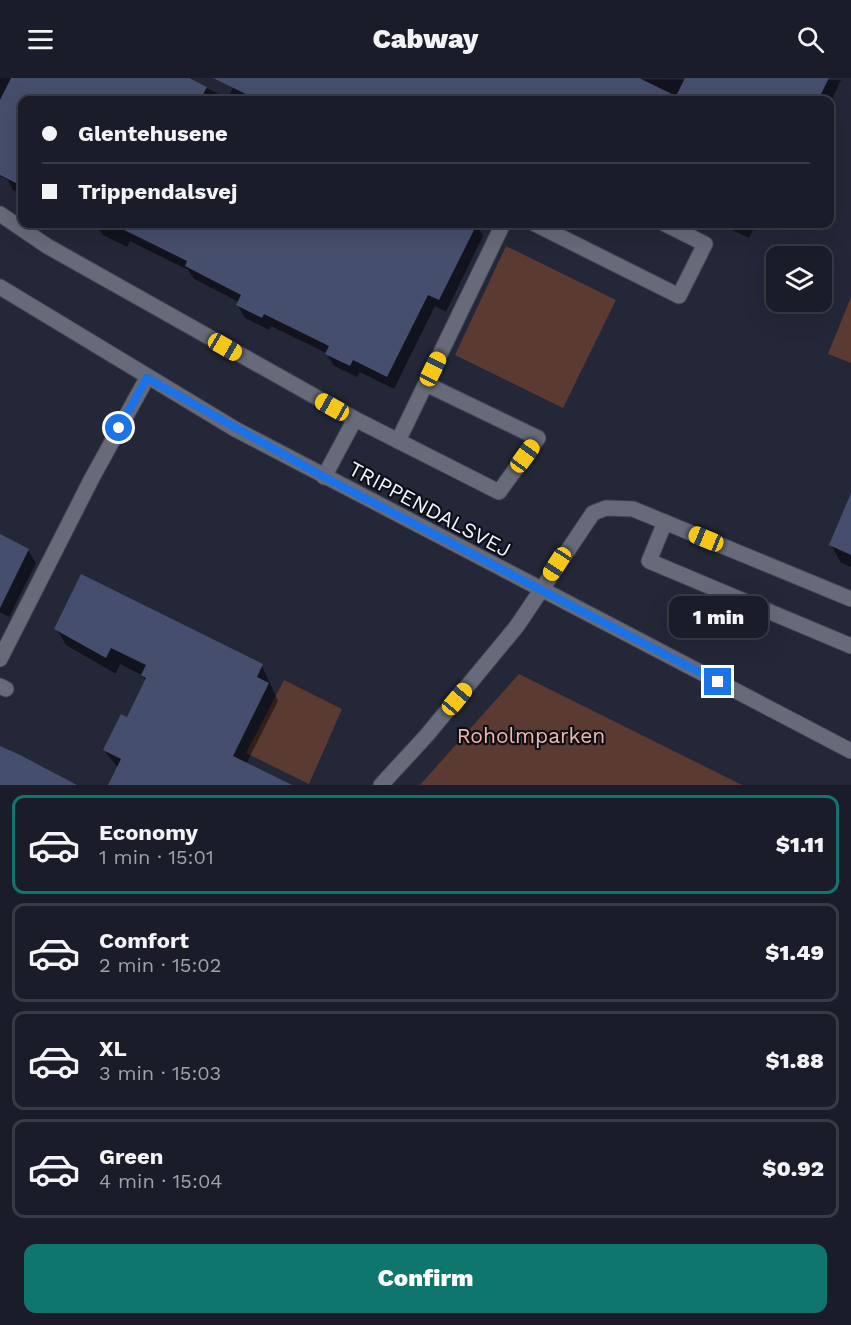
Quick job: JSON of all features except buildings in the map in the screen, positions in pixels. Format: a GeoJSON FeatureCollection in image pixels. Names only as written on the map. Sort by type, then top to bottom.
{"type":"FeatureCollection","features":[{"type":"Feature","properties":{"kind":"street"},"geometry":{"type":"LineString","coordinates":[[0,214],[18,226]]}},
{"type":"Feature","properties":{"kind":"street"},"geometry":{"type":"LineString","coordinates":[[21,228],[47,246],[355,419],[499,492],[538,438],[426,384]]}},
{"type":"Feature","properties":{"kind":"street"},"geometry":{"type":"LineString","coordinates":[[398,441],[501,228]]}},
{"type":"Feature","properties":{"kind":"street"},"geometry":{"type":"LineString","coordinates":[[543,228],[679,296],[705,244],[672,228]]}},
{"type":"Feature","properties":{"kind":"street","name":"TRIPPENDALSVEJ"},"geometry":{"type":"LineString","coordinates":[[0,287],[147,378],[324,477],[851,751]]}},
{"type":"Feature","properties":{"kind":"street"},"geometry":{"type":"LineString","coordinates":[[0,659],[100,463],[147,378]]}},
{"type":"Feature","properties":{"kind":"street"},"geometry":{"type":"LineString","coordinates":[[324,477],[355,419]]}},
{"type":"Feature","properties":{"kind":"street"},"geometry":{"type":"LineString","coordinates":[[381,785],[427,735],[517,626],[593,513],[619,507],[633,509],[851,599]]}},
{"type":"Feature","properties":{"kind":"street"},"geometry":{"type":"LineString","coordinates":[[665,522],[650,561],[851,646]]}},
{"type":"Feature","properties":{"kind":"green space"},"geometry":{"type":"Polygon","coordinates":[[[506,246],[616,300],[563,408],[455,355],[506,246]]]}},
{"type":"Feature","properties":{"kind":"green space"},"geometry":{"type":"Polygon","coordinates":[[[851,297],[851,363],[828,354],[851,297]]]}},
{"type":"Feature","properties":{"kind":"green space","name":"Roholmparken"},"geometry":{"type":"Polygon","coordinates":[[[519,674],[742,785],[420,785],[519,674]]]}},
{"type":"Feature","properties":{"kind":"green space"},"geometry":{"type":"Polygon","coordinates":[[[284,680],[342,709],[309,784],[246,753],[284,680]]]}},
{"type":"Feature","properties":{"kind":"route"},"geometry":{"type":"LineString","coordinates":[[119,428],[147,378],[324,477],[718,682]]}}]}
